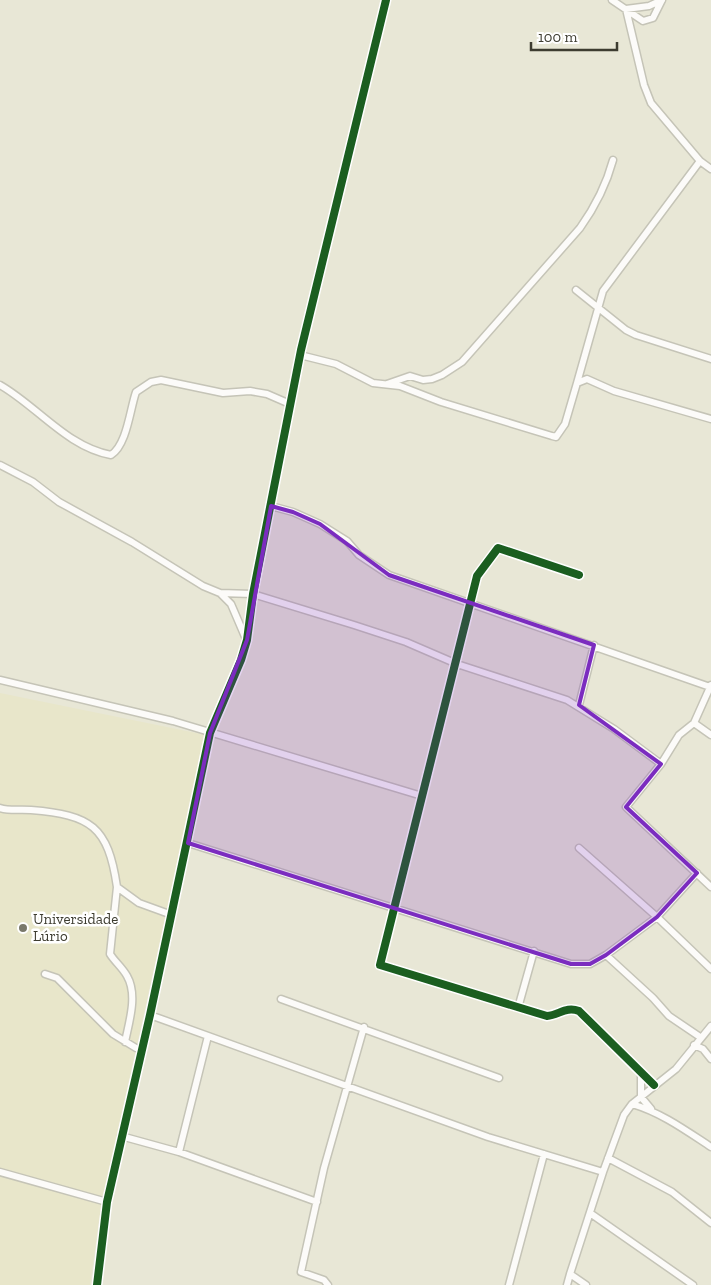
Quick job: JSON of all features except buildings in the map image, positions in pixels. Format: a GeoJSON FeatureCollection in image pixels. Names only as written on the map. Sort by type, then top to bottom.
{"type":"FeatureCollection","features":[{"type":"Feature","properties":{"kind":"street"},"geometry":{"type":"LineString","coordinates":[[97,1285],[106,1202],[150,1015],[210,734],[241,660],[247,640],[253,594],[300,355],[346,157],[386,0]]}},
{"type":"Feature","properties":{"kind":"street"},"geometry":{"type":"LineString","coordinates":[[612,0],[642,21],[653,18],[662,0]]}},
{"type":"Feature","properties":{"kind":"street"},"geometry":{"type":"LineString","coordinates":[[626,9],[649,6],[662,0]]}},
{"type":"Feature","properties":{"kind":"street"},"geometry":{"type":"LineString","coordinates":[[626,9],[644,85],[651,103],[700,161],[711,169]]}},
{"type":"Feature","properties":{"kind":"street"},"geometry":{"type":"LineString","coordinates":[[383,385],[410,376],[423,380],[432,379],[442,375],[469,356],[580,228],[593,210],[607,184],[613,160]]}},
{"type":"Feature","properties":{"kind":"street"},"geometry":{"type":"LineString","coordinates":[[300,355],[336,364],[383,385],[400,386],[441,402],[556,437],[565,424],[603,291],[700,161]]}},
{"type":"Feature","properties":{"kind":"street"},"geometry":{"type":"LineString","coordinates":[[576,290],[626,330],[636,335],[711,359]]}},
{"type":"Feature","properties":{"kind":"street"},"geometry":{"type":"LineString","coordinates":[[577,383],[587,379],[614,391],[711,420]]}},
{"type":"Feature","properties":{"kind":"street"},"geometry":{"type":"LineString","coordinates":[[0,385],[66,434],[111,455],[116,452],[128,424],[136,392],[151,382],[176,382],[223,393],[250,391],[267,394],[290,404]]}},
{"type":"Feature","properties":{"kind":"street"},"geometry":{"type":"LineString","coordinates":[[0,465],[33,482],[59,502],[132,542],[203,586],[220,593],[253,594],[406,642],[457,664],[578,705],[661,764]]}},
{"type":"Feature","properties":{"kind":"street"},"geometry":{"type":"LineString","coordinates":[[270,506],[293,512],[320,524],[346,541],[359,555],[389,576],[470,602],[711,686],[694,723],[680,735],[661,764],[626,807],[711,887]]}},
{"type":"Feature","properties":{"kind":"street"},"geometry":{"type":"LineString","coordinates":[[579,575],[498,548],[477,576],[457,664],[393,906],[380,965],[547,1016],[553,1016],[566,1009],[579,1011],[654,1085]]}},
{"type":"Feature","properties":{"kind":"street"},"geometry":{"type":"LineString","coordinates":[[220,593],[231,604],[247,640]]}},
{"type":"Feature","properties":{"kind":"street"},"geometry":{"type":"LineString","coordinates":[[578,705],[594,645]]}},
{"type":"Feature","properties":{"kind":"street"},"geometry":{"type":"LineString","coordinates":[[0,680],[165,719],[422,796]]}},
{"type":"Feature","properties":{"kind":"street"},"geometry":{"type":"LineString","coordinates":[[694,723],[711,735]]}},
{"type":"Feature","properties":{"kind":"street"},"geometry":{"type":"LineString","coordinates":[[0,808],[60,813],[83,821],[97,829],[114,862],[117,887],[110,954],[124,970],[132,990],[132,1005],[125,1042]]}},
{"type":"Feature","properties":{"kind":"street"},"geometry":{"type":"LineString","coordinates":[[188,843],[393,906],[571,964],[590,964],[606,956],[657,916],[697,873]]}},
{"type":"Feature","properties":{"kind":"street"},"geometry":{"type":"LineString","coordinates":[[580,848],[657,916],[711,969]]}},
{"type":"Feature","properties":{"kind":"street"},"geometry":{"type":"LineString","coordinates":[[117,887],[139,903],[172,915]]}},
{"type":"Feature","properties":{"kind":"street"},"geometry":{"type":"LineString","coordinates":[[518,1008],[534,951]]}},
{"type":"Feature","properties":{"kind":"street"},"geometry":{"type":"LineString","coordinates":[[606,956],[653,998],[669,1016],[700,1037]]}},
{"type":"Feature","properties":{"kind":"street"},"geometry":{"type":"LineString","coordinates":[[44,974],[57,978],[113,1034],[136,1048]]}},
{"type":"Feature","properties":{"kind":"street"},"geometry":{"type":"LineString","coordinates":[[281,999],[364,1027],[499,1078]]}},
{"type":"Feature","properties":{"kind":"street"},"geometry":{"type":"LineString","coordinates":[[150,1015],[488,1136],[603,1172]]}},
{"type":"Feature","properties":{"kind":"street"},"geometry":{"type":"LineString","coordinates":[[567,1285],[620,1123],[632,1104],[676,1069],[700,1037],[711,1026]]}},
{"type":"Feature","properties":{"kind":"street"},"geometry":{"type":"LineString","coordinates":[[324,1283],[301,1272],[324,1168],[364,1027]]}},
{"type":"Feature","properties":{"kind":"street"},"geometry":{"type":"LineString","coordinates":[[179,1152],[208,1036]]}},
{"type":"Feature","properties":{"kind":"street"},"geometry":{"type":"LineString","coordinates":[[694,1045],[703,1049],[711,1059]]}},
{"type":"Feature","properties":{"kind":"street"},"geometry":{"type":"LineString","coordinates":[[641,1072],[641,1097],[652,1110]]}},
{"type":"Feature","properties":{"kind":"street"},"geometry":{"type":"LineString","coordinates":[[632,1104],[652,1110],[711,1147]]}},
{"type":"Feature","properties":{"kind":"street"},"geometry":{"type":"LineString","coordinates":[[120,1136],[179,1152],[317,1202]]}},
{"type":"Feature","properties":{"kind":"street"},"geometry":{"type":"LineString","coordinates":[[509,1285],[544,1154]]}},
{"type":"Feature","properties":{"kind":"street"},"geometry":{"type":"LineString","coordinates":[[608,1158],[672,1192],[711,1223]]}},
{"type":"Feature","properties":{"kind":"street"},"geometry":{"type":"LineString","coordinates":[[0,1172],[106,1202]]}},
{"type":"Feature","properties":{"kind":"street"},"geometry":{"type":"LineString","coordinates":[[590,1212],[693,1285]]}},
{"type":"Feature","properties":{"kind":"street"},"geometry":{"type":"LineString","coordinates":[[570,1274],[586,1285]]}},
{"type":"Feature","properties":{"kind":"highlighted area"},"geometry":{"type":"Polygon","coordinates":[[[271,506],[293,512],[320,524],[389,575],[594,645],[579,705],[661,764],[626,807],[697,873],[657,917],[606,955],[590,964],[571,964],[188,843],[210,733],[247,640],[271,506]]]}},
{"type":"Feature","properties":{"kind":"shaded area","name":"Universidade Lúrio"},"geometry":{"type":"Polygon","coordinates":[[[0,693],[206,735],[101,1206],[90,1285],[0,1285],[0,693]]]}},
{"type":"Feature","properties":{"kind":"cycle path"},"geometry":{"type":"LineString","coordinates":[[97,1285],[107,1202],[150,1015],[210,733],[241,660],[247,640],[253,594],[301,350],[386,0]]}},
{"type":"Feature","properties":{"kind":"cycle path"},"geometry":{"type":"LineString","coordinates":[[579,575],[498,548],[477,576],[380,965],[547,1016],[566,1010],[579,1011],[654,1085]]}},
{"type":"Feature","properties":{"kind":"place","name":"Universidade Lúrio"},"geometry":{"type":"Point","coordinates":[23,928]}}]}
